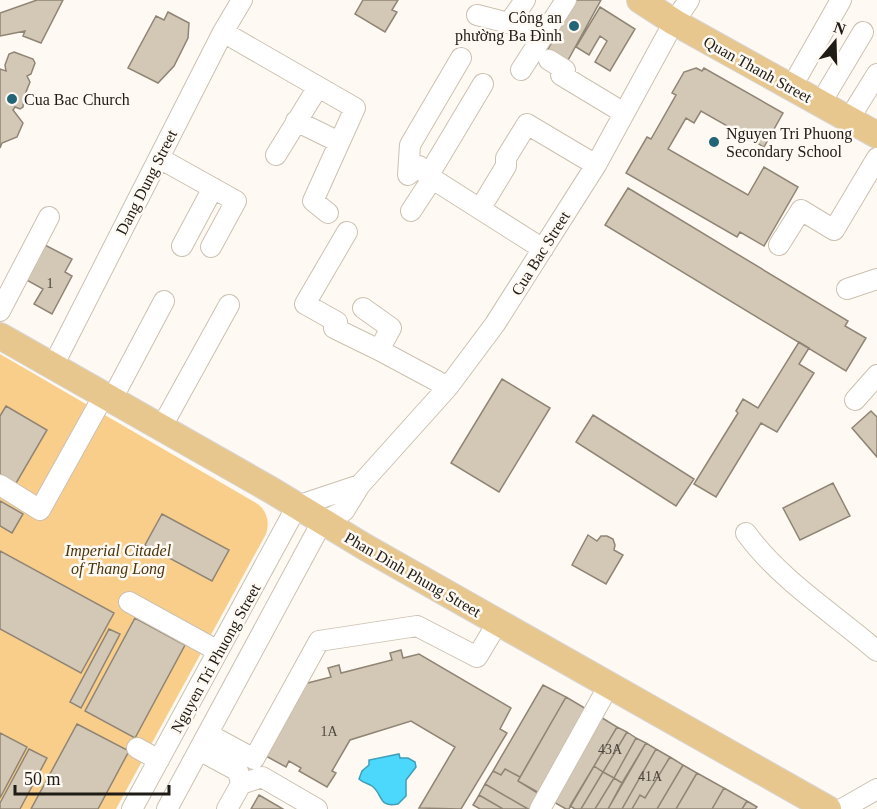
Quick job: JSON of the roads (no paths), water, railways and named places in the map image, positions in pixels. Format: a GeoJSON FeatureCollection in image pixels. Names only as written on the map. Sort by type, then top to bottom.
{"type":"FeatureCollection","features":[{"type":"Feature","properties":{"kind":"main road","name":"Quan Thanh Street"},"geometry":{"type":"LineString","coordinates":[[640,0],[674,22],[877,135]]}},
{"type":"Feature","properties":{"kind":"main road","name":"Phan Dinh Phung Street"},"geometry":{"type":"LineString","coordinates":[[0,336],[818,806]]}},
{"type":"Feature","properties":{"kind":"street","name":"Dang Dung Street"},"geometry":{"type":"LineString","coordinates":[[53,366],[223,32],[242,0]]}},
{"type":"Feature","properties":{"kind":"street"},"geometry":{"type":"LineString","coordinates":[[509,23],[525,0]]}},
{"type":"Feature","properties":{"kind":"street"},"geometry":{"type":"LineString","coordinates":[[521,70],[566,0]]}},
{"type":"Feature","properties":{"kind":"street","name":"Cua Bac Street"},"geometry":{"type":"LineString","coordinates":[[322,522],[344,511],[360,485],[448,387],[495,324],[596,165],[674,22],[689,0]]}},
{"type":"Feature","properties":{"kind":"street"},"geometry":{"type":"LineString","coordinates":[[791,88],[842,0]]}},
{"type":"Feature","properties":{"kind":"street"},"geometry":{"type":"LineString","coordinates":[[477,15],[509,23],[541,39]]}},
{"type":"Feature","properties":{"kind":"street"},"geometry":{"type":"LineString","coordinates":[[223,32],[355,108],[313,201],[328,213]]}},
{"type":"Feature","properties":{"kind":"street"},"geometry":{"type":"LineString","coordinates":[[820,104],[864,32]]}},
{"type":"Feature","properties":{"kind":"street"},"geometry":{"type":"LineString","coordinates":[[461,58],[410,145],[408,175],[420,166],[430,177],[543,249]]}},
{"type":"Feature","properties":{"kind":"street"},"geometry":{"type":"LineString","coordinates":[[549,60],[565,70],[561,75],[624,113]]}},
{"type":"Feature","properties":{"kind":"street"},"geometry":{"type":"LineString","coordinates":[[849,119],[877,74]]}},
{"type":"Feature","properties":{"kind":"street"},"geometry":{"type":"LineString","coordinates":[[411,211],[483,84]]}},
{"type":"Feature","properties":{"kind":"street"},"geometry":{"type":"LineString","coordinates":[[276,154],[318,87]]}},
{"type":"Feature","properties":{"kind":"street"},"geometry":{"type":"LineString","coordinates":[[297,121],[339,142]]}},
{"type":"Feature","properties":{"kind":"street"},"geometry":{"type":"LineString","coordinates":[[480,209],[506,166],[506,158],[527,124],[596,165]]}},
{"type":"Feature","properties":{"kind":"street"},"geometry":{"type":"LineString","coordinates":[[159,158],[236,201],[211,248]]}},
{"type":"Feature","properties":{"kind":"street"},"geometry":{"type":"LineString","coordinates":[[779,245],[801,210],[834,230],[877,158]]}},
{"type":"Feature","properties":{"kind":"street"},"geometry":{"type":"LineString","coordinates":[[182,246],[213,188]]}},
{"type":"Feature","properties":{"kind":"street"},"geometry":{"type":"LineString","coordinates":[[0,311],[49,217]]}},
{"type":"Feature","properties":{"kind":"street"},"geometry":{"type":"LineString","coordinates":[[347,232],[305,304],[337,322],[334,328],[448,387]]}},
{"type":"Feature","properties":{"kind":"street"},"geometry":{"type":"LineString","coordinates":[[847,289],[877,279]]}},
{"type":"Feature","properties":{"kind":"street"},"geometry":{"type":"LineString","coordinates":[[0,484],[40,510],[164,301]]}},
{"type":"Feature","properties":{"kind":"street"},"geometry":{"type":"LineString","coordinates":[[161,428],[229,305]]}},
{"type":"Feature","properties":{"kind":"street"},"geometry":{"type":"LineString","coordinates":[[363,308],[391,328],[379,350]]}},
{"type":"Feature","properties":{"kind":"street"},"geometry":{"type":"LineString","coordinates":[[855,400],[877,375]]}},
{"type":"Feature","properties":{"kind":"street","name":"Cua Bac Street"},"geometry":{"type":"LineString","coordinates":[[297,506],[360,485]]}},
{"type":"Feature","properties":{"kind":"street","name":"Nguyen Tri Phuong Street"},"geometry":{"type":"LineString","coordinates":[[132,809],[297,506]]}},
{"type":"Feature","properties":{"kind":"street","name":"Nguyen Tri Phuong Street"},"geometry":{"type":"LineString","coordinates":[[167,809],[322,522]]}},
{"type":"Feature","properties":{"kind":"street"},"geometry":{"type":"LineString","coordinates":[[746,533],[778,571],[875,647]]}},
{"type":"Feature","properties":{"kind":"street"},"geometry":{"type":"LineString","coordinates":[[129,602],[218,651]]}},
{"type":"Feature","properties":{"kind":"street"},"geometry":{"type":"LineString","coordinates":[[203,742],[254,759],[320,642],[417,626],[477,657],[498,622]]}},
{"type":"Feature","properties":{"kind":"street"},"geometry":{"type":"LineString","coordinates":[[543,808],[609,685]]}},
{"type":"Feature","properties":{"kind":"street"},"geometry":{"type":"LineString","coordinates":[[203,742],[238,771],[242,784]]}},
{"type":"Feature","properties":{"kind":"street"},"geometry":{"type":"LineString","coordinates":[[137,748],[159,760]]}},
{"type":"Feature","properties":{"kind":"street"},"geometry":{"type":"LineString","coordinates":[[227,809],[242,784],[262,777],[317,809]]}},
{"type":"Feature","properties":{"kind":"street"},"geometry":{"type":"LineString","coordinates":[[842,809],[877,789]]}},
{"type":"Feature","properties":{"kind":"water"},"geometry":{"type":"Polygon","coordinates":[[[399,754],[400,758],[408,758],[415,762],[416,767],[406,780],[406,796],[398,804],[392,805],[384,802],[372,786],[359,779],[362,771],[369,765],[369,760],[399,754]]]}},
{"type":"Feature","properties":{"kind":"place","name":"Công an phường Ba Đình"},"geometry":{"type":"Point","coordinates":[574,26]}},
{"type":"Feature","properties":{"kind":"place","name":"Cua Bac Church"},"geometry":{"type":"Point","coordinates":[12,99]}},
{"type":"Feature","properties":{"kind":"place","name":"Nguyen Tri Phuong Secondary School"},"geometry":{"type":"Point","coordinates":[714,142]}},
{"type":"Feature","properties":{"kind":"park label","name":"Imperial Citadel of Thang Long"},"geometry":{"type":"Point","coordinates":[118,559]}}]}
